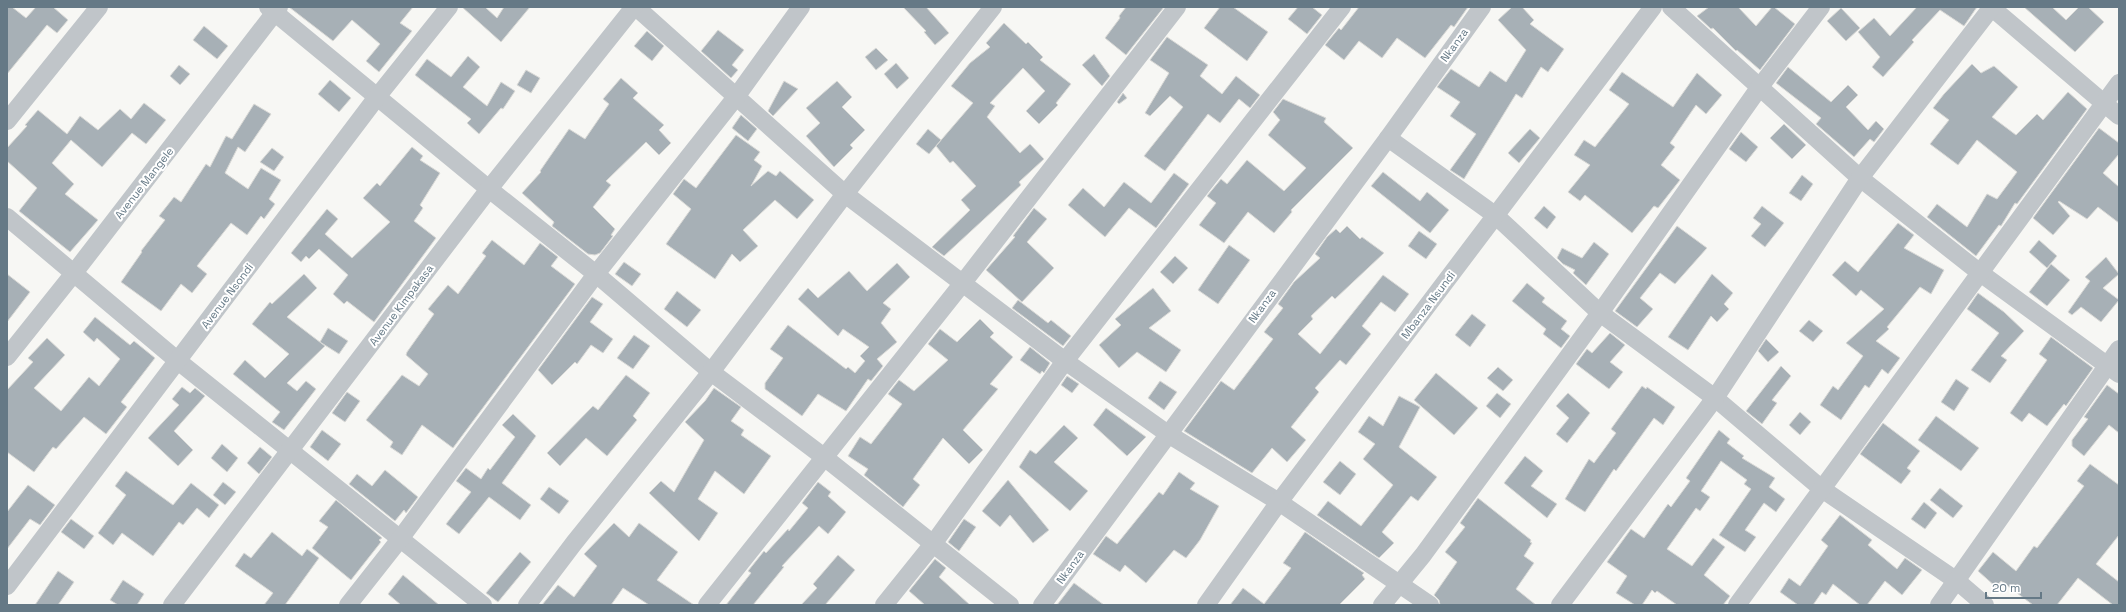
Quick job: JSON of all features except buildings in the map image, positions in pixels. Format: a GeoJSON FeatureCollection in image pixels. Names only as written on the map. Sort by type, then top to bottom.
{"type":"FeatureCollection","features":[{"type":"Feature","properties":{"kind":"street"},"geometry":{"type":"LineString","coordinates":[[7,121],[99,7]]}},
{"type":"Feature","properties":{"kind":"street","name":"Avenue Nsondi"},"geometry":{"type":"LineString","coordinates":[[7,586],[377,97],[449,7]]}},
{"type":"Feature","properties":{"kind":"street"},"geometry":{"type":"LineString","coordinates":[[635,7],[845,194],[1065,362],[1168,434],[1279,502],[1430,605]]}},
{"type":"Feature","properties":{"kind":"street","name":"Avenue Kimpakasa"},"geometry":{"type":"LineString","coordinates":[[172,605],[489,189],[635,7]]}},
{"type":"Feature","properties":{"kind":"street"},"geometry":{"type":"LineString","coordinates":[[348,605],[400,539],[596,274],[736,97],[801,7]]}},
{"type":"Feature","properties":{"kind":"street"},"geometry":{"type":"LineString","coordinates":[[527,605],[574,543],[711,372],[845,194],[993,7]]}},
{"type":"Feature","properties":{"kind":"street"},"geometry":{"type":"LineString","coordinates":[[707,605],[962,284],[1177,7]]}},
{"type":"Feature","properties":{"kind":"street"},"geometry":{"type":"LineString","coordinates":[[884,605],[933,544],[1065,362],[1342,7]]}},
{"type":"Feature","properties":{"kind":"street","name":"Nkanza"},"geometry":{"type":"LineString","coordinates":[[1042,605],[1388,138],[1482,7]]}},
{"type":"Feature","properties":{"kind":"street","name":"Mbanza Nsundi"},"geometry":{"type":"LineString","coordinates":[[1206,605],[1279,502],[1653,7]]}},
{"type":"Feature","properties":{"kind":"street"},"geometry":{"type":"LineString","coordinates":[[1671,7],[1860,178],[1979,272],[2113,369]]}},
{"type":"Feature","properties":{"kind":"street"},"geometry":{"type":"LineString","coordinates":[[1382,605],[1423,555],[1600,313],[1759,88],[1821,7]]}},
{"type":"Feature","properties":{"kind":"street"},"geometry":{"type":"LineString","coordinates":[[1560,605],[1715,398],[1860,178],[1991,7],[2103,104],[2119,116]]}},
{"type":"Feature","properties":{"kind":"street"},"geometry":{"type":"LineString","coordinates":[[274,9],[377,97],[596,274],[711,372],[824,457],[1010,605]]}},
{"type":"Feature","properties":{"kind":"street","name":"Avenue Mangele"},"geometry":{"type":"LineString","coordinates":[[7,357],[74,273],[274,9]]}},
{"type":"Feature","properties":{"kind":"street"},"geometry":{"type":"LineString","coordinates":[[1737,605],[1979,272],[2119,83]]}},
{"type":"Feature","properties":{"kind":"street"},"geometry":{"type":"LineString","coordinates":[[1388,138],[1495,215],[1600,313],[1715,398],[1822,489],[1957,581],[1985,605]]}},
{"type":"Feature","properties":{"kind":"street"},"geometry":{"type":"LineString","coordinates":[[7,217],[178,361],[482,605]]}},
{"type":"Feature","properties":{"kind":"street"},"geometry":{"type":"LineString","coordinates":[[1939,605],[2113,369],[2119,349]]}}]}
